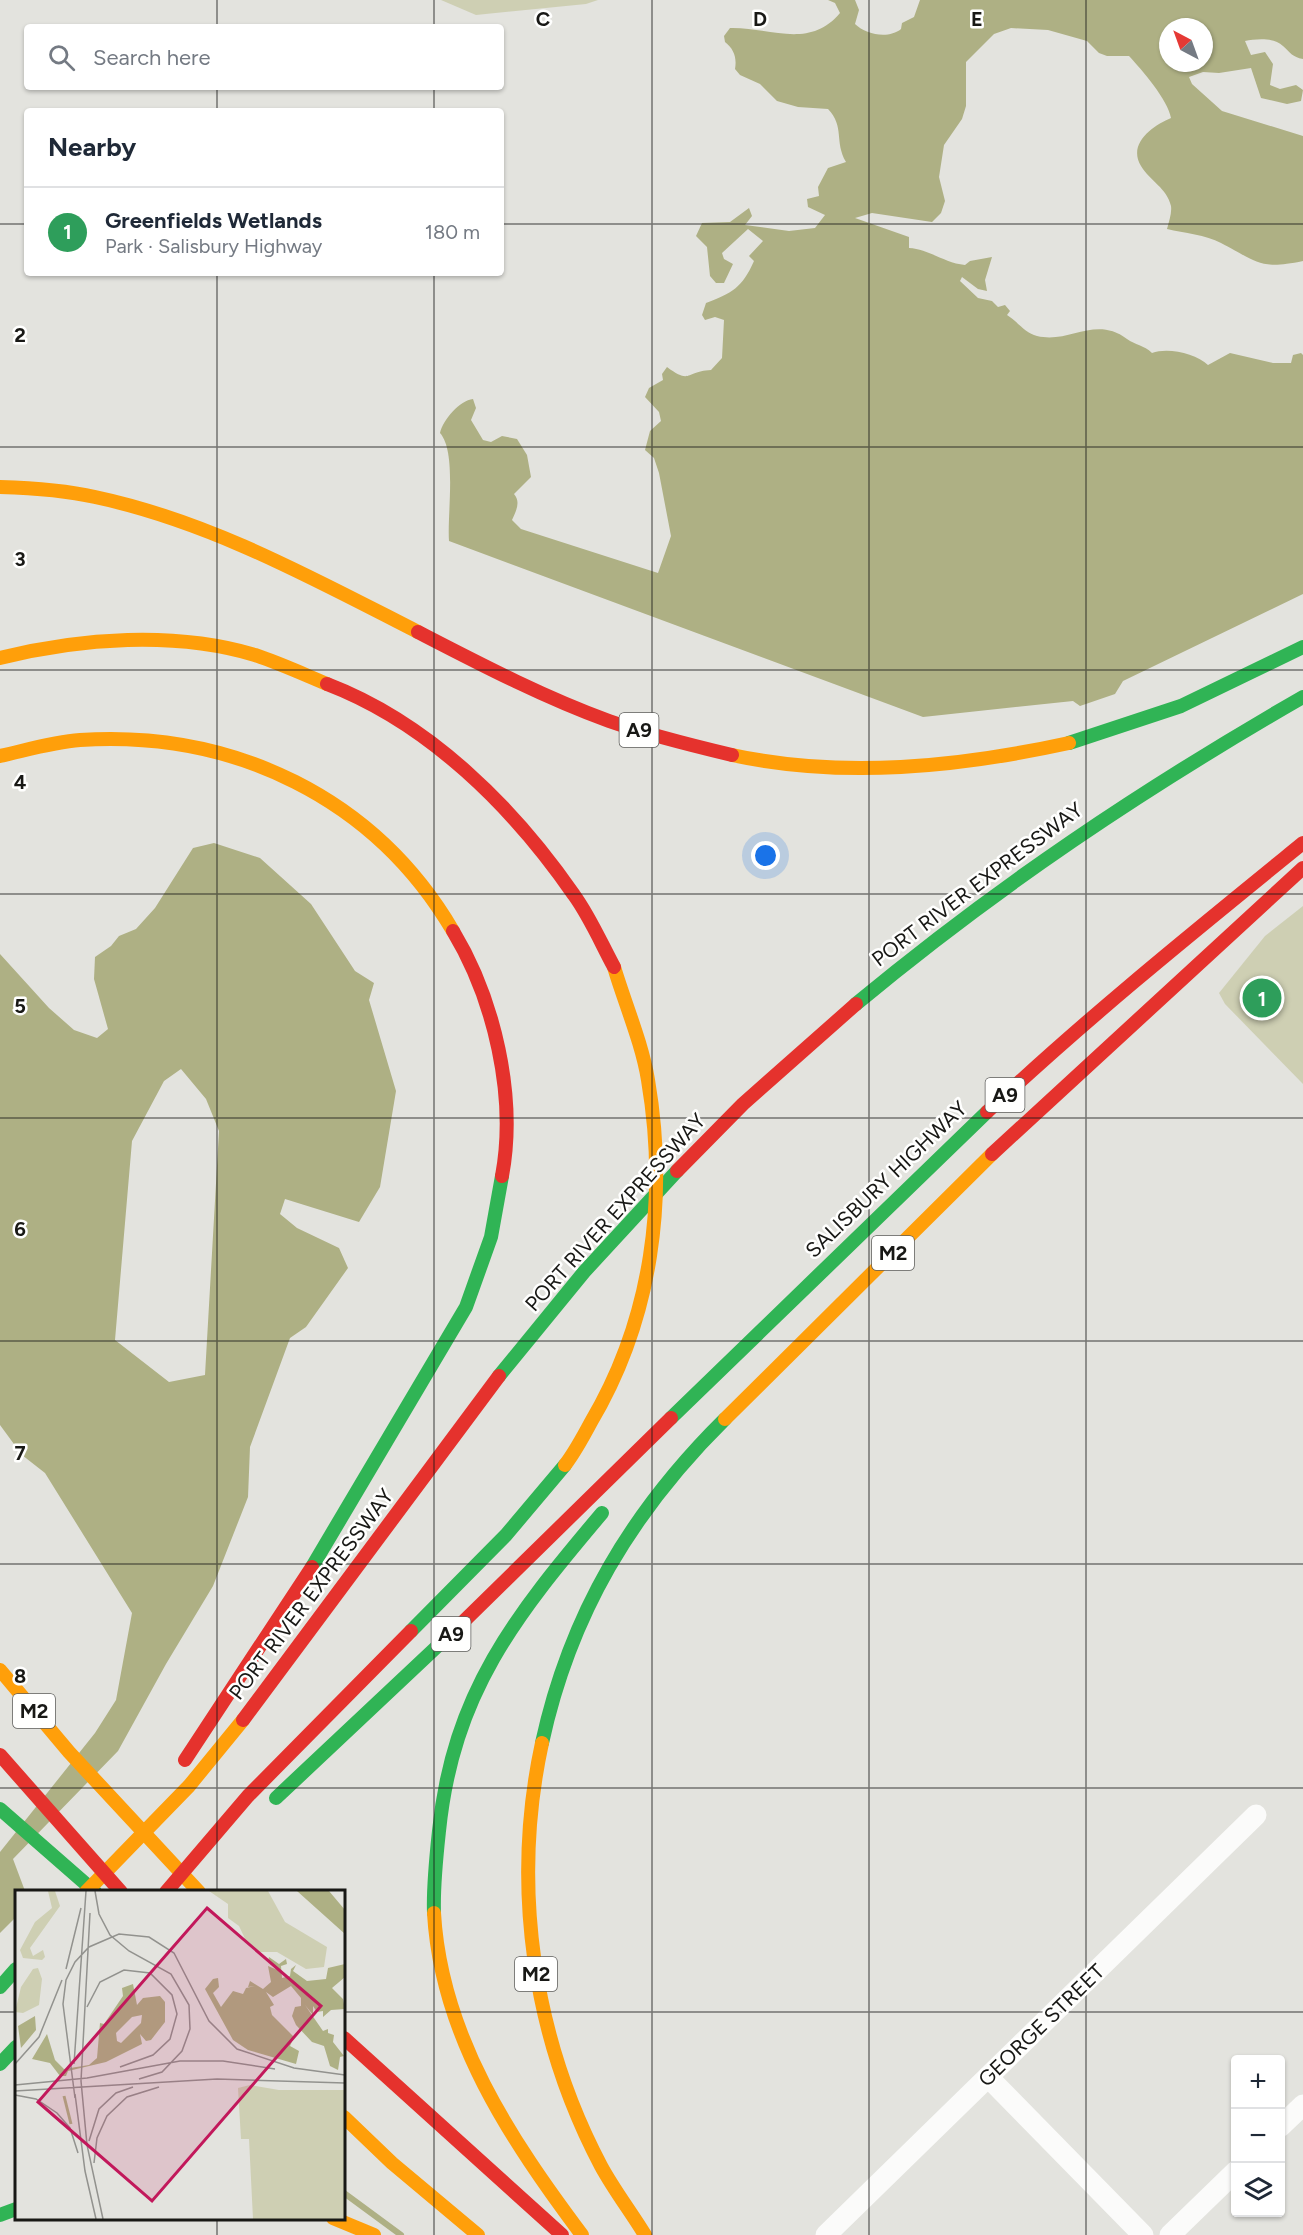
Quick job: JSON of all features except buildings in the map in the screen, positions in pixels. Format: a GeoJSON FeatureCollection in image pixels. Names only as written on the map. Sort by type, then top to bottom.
{"type":"FeatureCollection","features":[{"type":"Feature","properties":{"kind":"highway","name":"A9"},"geometry":{"type":"LineString","coordinates":[[0,487],[75,492],[140,506],[188,522],[275,560],[477,662],[567,704],[653,735],[767,761],[861,768],[915,768],[1032,752],[1142,721],[1303,647]]}},
{"type":"Feature","properties":{"kind":"highway"},"geometry":{"type":"LineString","coordinates":[[0,658],[28,651],[137,640],[194,643],[254,655],[354,694],[397,719],[434,744],[474,780],[516,822],[574,896],[614,967],[648,1079],[658,1183],[652,1252],[633,1331],[613,1385],[569,1460],[506,1535],[248,1796],[169,1890]]}},
{"type":"Feature","properties":{"kind":"highway","name":"PORT RIVER EXPRESSWAY"},"geometry":{"type":"LineString","coordinates":[[88,1890],[119,1855],[179,1796],[257,1702],[524,1344],[585,1270],[693,1154],[774,1075],[847,1011],[974,908],[1158,780],[1303,697]]}},
{"type":"Feature","properties":{"kind":"highway"},"geometry":{"type":"LineString","coordinates":[[0,756],[64,742],[131,740],[212,751],[267,769],[324,796],[365,826],[410,868],[445,915],[473,964],[493,1020],[505,1073],[508,1124],[505,1178],[495,1230],[482,1273],[466,1308],[337,1531],[264,1647],[177,1773]]}},
{"type":"Feature","properties":{"kind":"highway","name":"SALISBURY HIGHWAY"},"geometry":{"type":"LineString","coordinates":[[725,1367],[896,1197],[1040,1062],[1303,843]]}},
{"type":"Feature","properties":{"kind":"highway","name":"M2"},"geometry":{"type":"LineString","coordinates":[[645,2235],[620,2202],[583,2133],[548,2038],[528,1936],[529,1814],[533,1774],[552,1692],[578,1624],[601,1578],[633,1527],[680,1466],[986,1160],[1303,868]]}},
{"type":"Feature","properties":{"kind":"highway","name":"A9"},"geometry":{"type":"LineString","coordinates":[[267,1806],[429,1656],[725,1367]]}},
{"type":"Feature","properties":{"kind":"highway"},"geometry":{"type":"LineString","coordinates":[[636,1473],[725,1367]]}},
{"type":"Feature","properties":{"kind":"highway"},"geometry":{"type":"LineString","coordinates":[[582,2235],[495,2112],[455,2026],[435,1932],[435,1902],[443,1785],[457,1735],[481,1677],[539,1588],[613,1500]]}},
{"type":"Feature","properties":{"kind":"highway","name":"M2"},"geometry":{"type":"LineString","coordinates":[[3,1663],[69,1752],[197,1890]]}},
{"type":"Feature","properties":{"kind":"highway","name":"M2"},"geometry":{"type":"LineString","coordinates":[[0,1755],[119,1890]]}},
{"type":"Feature","properties":{"kind":"highway"},"geometry":{"type":"LineString","coordinates":[[119,1855],[163,1792]]}},
{"type":"Feature","properties":{"kind":"highway"},"geometry":{"type":"LineString","coordinates":[[5,1813],[93,1890]]}},
{"type":"Feature","properties":{"kind":"highway"},"geometry":{"type":"LineString","coordinates":[[170,1890],[225,1846]]}},
{"type":"Feature","properties":{"kind":"highway"},"geometry":{"type":"LineString","coordinates":[[0,1987],[15,1970]]}},
{"type":"Feature","properties":{"kind":"highway"},"geometry":{"type":"LineString","coordinates":[[345,2039],[455,2142],[562,2235]]}},
{"type":"Feature","properties":{"kind":"highway"},"geometry":{"type":"LineString","coordinates":[[0,2064],[15,2048]]}},
{"type":"Feature","properties":{"kind":"highway"},"geometry":{"type":"LineString","coordinates":[[345,2119],[392,2163],[478,2235]]}},
{"type":"Feature","properties":{"kind":"highway"},"geometry":{"type":"LineString","coordinates":[[0,2215],[15,2209]]}},
{"type":"Feature","properties":{"kind":"highway"},"geometry":{"type":"LineString","coordinates":[[338,2220],[374,2235]]}},
{"type":"Feature","properties":{"kind":"street","name":"GEORGE STREET"},"geometry":{"type":"LineString","coordinates":[[826,2235],[1256,1815]]}},
{"type":"Feature","properties":{"kind":"street"},"geometry":{"type":"LineString","coordinates":[[988,2077],[1143,2235]]}},
{"type":"Feature","properties":{"kind":"street"},"geometry":{"type":"LineString","coordinates":[[1285,2123],[1303,2105]]}},
{"type":"Feature","properties":{"kind":"street"},"geometry":{"type":"LineString","coordinates":[[1170,2235],[1231,2176]]}},
{"type":"Feature","properties":{"kind":"shaded area"},"geometry":{"type":"Polygon","coordinates":[[[441,0],[598,0],[586,4],[476,15],[441,0]]]}},
{"type":"Feature","properties":{"kind":"shaded area"},"geometry":{"type":"Polygon","coordinates":[[[828,0],[855,0],[859,10],[855,24],[865,31],[884,35],[901,29],[902,23],[914,17],[920,0],[1303,0],[1303,59],[1294,56],[1274,41],[1259,39],[1245,41],[1251,55],[1265,52],[1273,64],[1270,85],[1280,89],[1296,85],[1303,90],[1301,101],[1287,104],[1261,98],[1251,68],[1219,73],[1203,72],[1189,77],[1192,84],[1222,111],[1303,136],[1303,261],[1277,265],[1267,264],[1215,240],[1167,229],[1171,211],[1169,200],[1141,166],[1137,150],[1150,130],[1171,118],[1165,103],[1129,56],[1107,56],[1099,53],[1087,41],[1048,30],[1011,28],[994,34],[966,62],[966,106],[962,119],[944,145],[939,177],[945,201],[941,213],[932,222],[872,213],[855,218],[909,237],[909,248],[957,264],[965,265],[970,261],[992,257],[985,280],[987,291],[978,289],[962,277],[960,281],[978,298],[992,301],[998,307],[1005,305],[1010,311],[1007,315],[1037,336],[1049,337],[1104,330],[1115,332],[1152,353],[1181,352],[1196,357],[1208,365],[1230,353],[1273,363],[1291,363],[1293,355],[1301,353],[1303,355],[1303,594],[1123,681],[1115,694],[1080,706],[1073,701],[923,717],[449,541],[450,469],[445,442],[440,433],[453,412],[463,403],[473,399],[476,408],[471,420],[483,440],[491,442],[502,436],[517,439],[527,455],[531,477],[514,494],[517,503],[512,520],[521,529],[658,573],[671,536],[659,473],[654,458],[645,450],[650,431],[661,421],[659,412],[645,397],[649,388],[663,380],[662,374],[667,367],[680,375],[689,376],[711,370],[722,358],[724,320],[715,317],[705,320],[702,315],[706,303],[723,296],[740,284],[754,261],[749,256],[763,241],[748,229],[722,253],[724,259],[733,264],[724,283],[716,283],[710,276],[707,247],[696,236],[702,223],[730,222],[749,208],[752,216],[745,225],[789,231],[815,228],[825,215],[808,207],[807,199],[819,196],[818,187],[828,168],[846,162],[842,154],[836,122],[828,109],[798,107],[777,101],[760,84],[740,75],[735,69],[734,54],[725,42],[724,36],[730,28],[802,34],[815,31],[828,24],[840,13],[835,3],[828,0]]]}},
{"type":"Feature","properties":{"kind":"shaded area"},"geometry":{"type":"Polygon","coordinates":[[[214,843],[260,858],[311,904],[355,971],[374,983],[369,1000],[396,1091],[380,1187],[359,1222],[285,1199],[280,1214],[297,1228],[339,1248],[348,1268],[306,1327],[290,1338],[250,1447],[248,1497],[213,1586],[166,1664],[118,1751],[13,1859],[25,1890],[15,1890],[15,1918],[0,1933],[0,1852],[95,1733],[116,1700],[132,1613],[45,1473],[22,1455],[0,1425],[0,954],[49,1008],[74,1030],[97,1038],[108,1029],[94,979],[95,957],[111,946],[119,936],[136,929],[155,908],[193,848],[214,843]],[[181,1069],[164,1081],[132,1141],[115,1340],[169,1382],[205,1375],[219,1131],[206,1099],[181,1069]]]}},
{"type":"Feature","properties":{"kind":"shaded area"},"geometry":{"type":"Polygon","coordinates":[[[1303,906],[1303,1084],[1225,1004],[1219,993],[1265,936],[1303,906]]]}},
{"type":"Feature","properties":{"kind":"waterway"},"geometry":{"type":"LineString","coordinates":[[345,2194],[401,2235]]}},
{"type":"Feature","properties":{"kind":"traffic: fast"},"geometry":{"type":"LineString","coordinates":[[1069,743],[1181,706],[1303,647]]}},
{"type":"Feature","properties":{"kind":"traffic: fast"},"geometry":{"type":"LineString","coordinates":[[856,1004],[963,919],[1073,841],[1186,767],[1303,697]]}},
{"type":"Feature","properties":{"kind":"traffic: fast"},"geometry":{"type":"LineString","coordinates":[[671,1418],[987,1112]]}},
{"type":"Feature","properties":{"kind":"traffic: fast"},"geometry":{"type":"LineString","coordinates":[[499,1376],[584,1272],[677,1171]]}},
{"type":"Feature","properties":{"kind":"traffic: fast"},"geometry":{"type":"LineString","coordinates":[[312,1567],[466,1307],[491,1237],[502,1176]]}},
{"type":"Feature","properties":{"kind":"traffic: fast"},"geometry":{"type":"LineString","coordinates":[[542,1743],[569,1651],[609,1567],[661,1490],[725,1419]]}},
{"type":"Feature","properties":{"kind":"traffic: fast"},"geometry":{"type":"LineString","coordinates":[[411,1631],[506,1535],[565,1465]]}},
{"type":"Feature","properties":{"kind":"traffic: fast"},"geometry":{"type":"LineString","coordinates":[[434,1913],[434,1883],[446,1782],[458,1738],[474,1697],[493,1659],[516,1622],[602,1513]]}},
{"type":"Feature","properties":{"kind":"traffic: fast"},"geometry":{"type":"LineString","coordinates":[[276,1798],[461,1624]]}},
{"type":"Feature","properties":{"kind":"traffic: fast"},"geometry":{"type":"LineString","coordinates":[[0,1809],[93,1890]]}},
{"type":"Feature","properties":{"kind":"traffic: fast"},"geometry":{"type":"LineString","coordinates":[[0,1987],[15,1970]]}},
{"type":"Feature","properties":{"kind":"traffic: fast"},"geometry":{"type":"LineString","coordinates":[[0,2064],[15,2048]]}},
{"type":"Feature","properties":{"kind":"traffic: fast"},"geometry":{"type":"LineString","coordinates":[[0,2215],[15,2209]]}},
{"type":"Feature","properties":{"kind":"traffic: slow"},"geometry":{"type":"LineString","coordinates":[[0,487],[83,495],[179,521],[220,536],[300,572],[418,632]]}},
{"type":"Feature","properties":{"kind":"traffic: slow"},"geometry":{"type":"LineString","coordinates":[[0,658],[95,642],[160,640],[224,647],[255,655],[327,684]]}},
{"type":"Feature","properties":{"kind":"traffic: slow"},"geometry":{"type":"LineString","coordinates":[[0,756],[70,741],[137,740],[192,747],[245,761],[295,782],[341,809],[383,844],[421,884],[453,931]]}},
{"type":"Feature","properties":{"kind":"traffic: slow"},"geometry":{"type":"LineString","coordinates":[[732,755],[816,767],[901,767],[986,758],[1069,743]]}},
{"type":"Feature","properties":{"kind":"traffic: slow"},"geometry":{"type":"LineString","coordinates":[[565,1465],[582,1439],[612,1383],[628,1342],[641,1300],[650,1257],[655,1213],[654,1124],[648,1080],[638,1038],[614,967]]}},
{"type":"Feature","properties":{"kind":"traffic: slow"},"geometry":{"type":"LineString","coordinates":[[725,1419],[992,1154]]}},
{"type":"Feature","properties":{"kind":"traffic: slow"},"geometry":{"type":"LineString","coordinates":[[0,1670],[69,1752],[197,1890]]}},
{"type":"Feature","properties":{"kind":"traffic: slow"},"geometry":{"type":"LineString","coordinates":[[88,1890],[189,1786],[243,1720]]}},
{"type":"Feature","properties":{"kind":"traffic: slow"},"geometry":{"type":"LineString","coordinates":[[542,1743],[533,1797],[529,1851],[529,1906],[534,1960],[544,2013],[559,2066],[578,2117],[606,2175],[645,2235]]}},
{"type":"Feature","properties":{"kind":"traffic: slow"},"geometry":{"type":"LineString","coordinates":[[434,1913],[439,1958],[450,2002],[465,2044],[506,2124],[582,2235]]}},
{"type":"Feature","properties":{"kind":"traffic: slow"},"geometry":{"type":"LineString","coordinates":[[345,2118],[392,2163],[478,2235]]}},
{"type":"Feature","properties":{"kind":"traffic: slow"},"geometry":{"type":"LineString","coordinates":[[338,2220],[374,2235]]}},
{"type":"Feature","properties":{"kind":"traffic: jam"},"geometry":{"type":"LineString","coordinates":[[418,632],[584,712],[639,731],[732,755]]}},
{"type":"Feature","properties":{"kind":"traffic: jam"},"geometry":{"type":"LineString","coordinates":[[327,684],[400,721],[466,771],[496,800],[524,830],[580,903],[614,967]]}},
{"type":"Feature","properties":{"kind":"traffic: jam"},"geometry":{"type":"LineString","coordinates":[[987,1112],[1103,1008],[1303,843]]}},
{"type":"Feature","properties":{"kind":"traffic: jam"},"geometry":{"type":"LineString","coordinates":[[992,1154],[1303,868]]}},
{"type":"Feature","properties":{"kind":"traffic: jam"},"geometry":{"type":"LineString","coordinates":[[453,931],[480,987],[498,1049],[504,1081],[506,1114],[506,1145],[502,1176]]}},
{"type":"Feature","properties":{"kind":"traffic: jam"},"geometry":{"type":"LineString","coordinates":[[677,1171],[743,1104],[856,1004]]}},
{"type":"Feature","properties":{"kind":"traffic: jam"},"geometry":{"type":"LineString","coordinates":[[243,1720],[499,1376]]}},
{"type":"Feature","properties":{"kind":"traffic: jam"},"geometry":{"type":"LineString","coordinates":[[461,1624],[671,1418]]}},
{"type":"Feature","properties":{"kind":"traffic: jam"},"geometry":{"type":"LineString","coordinates":[[185,1760],[312,1567]]}},
{"type":"Feature","properties":{"kind":"traffic: jam"},"geometry":{"type":"LineString","coordinates":[[168,1890],[248,1796],[411,1631]]}},
{"type":"Feature","properties":{"kind":"traffic: jam"},"geometry":{"type":"LineString","coordinates":[[0,1755],[119,1890]]}},
{"type":"Feature","properties":{"kind":"traffic: jam"},"geometry":{"type":"LineString","coordinates":[[345,2039],[562,2235]]}},
{"type":"Feature","properties":{"kind":"place","name":"Greenfields Wetlands"},"geometry":{"type":"Point","coordinates":[1262,998]}}]}
